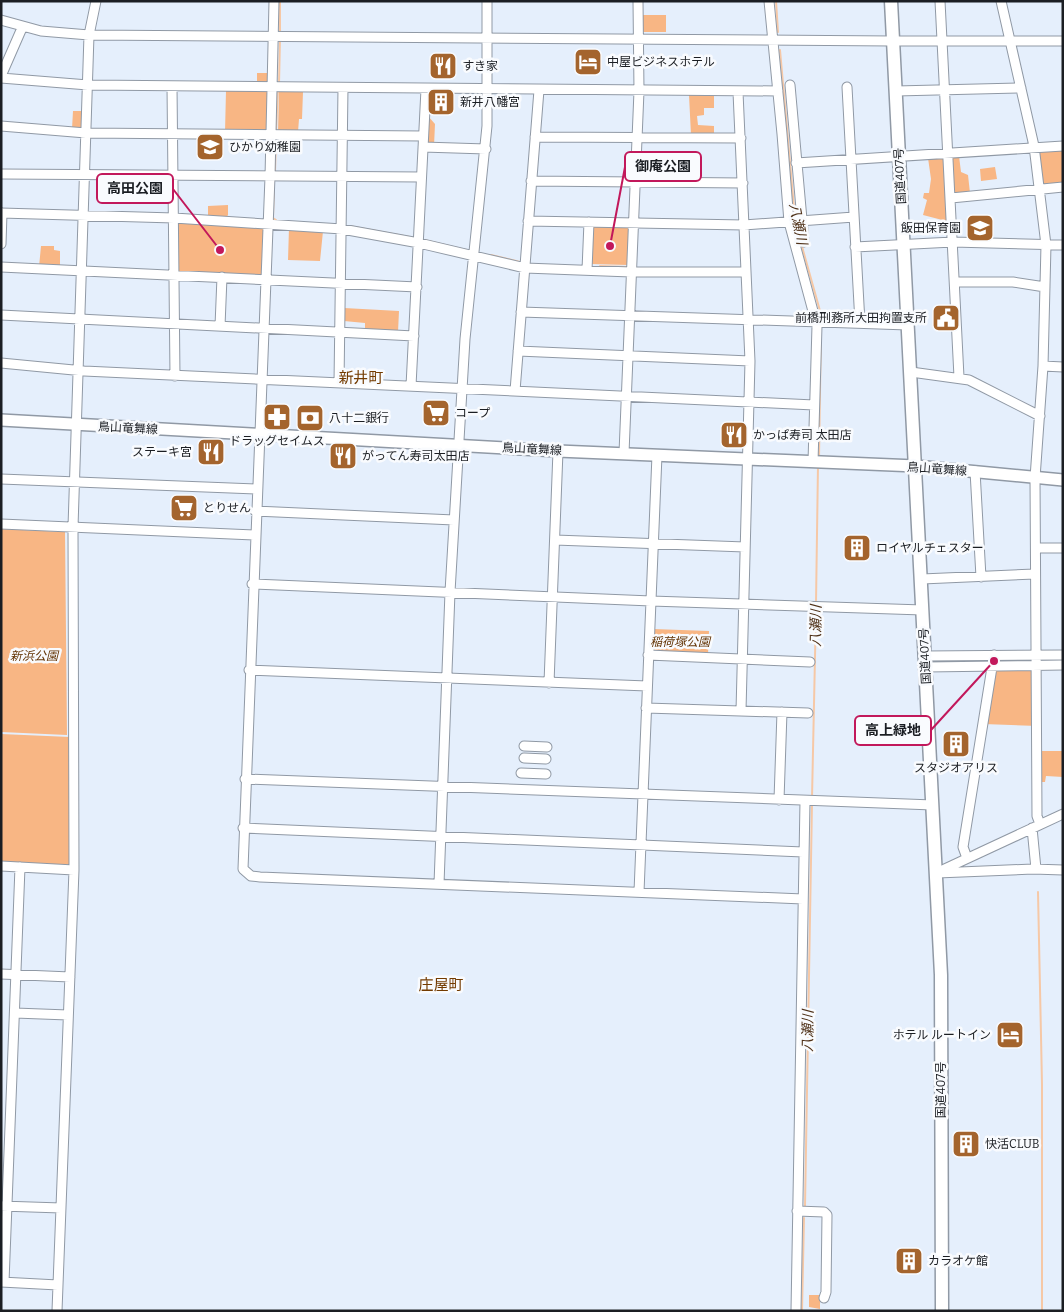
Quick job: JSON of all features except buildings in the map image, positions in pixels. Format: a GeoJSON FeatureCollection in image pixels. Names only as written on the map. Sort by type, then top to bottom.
{"type":"FeatureCollection","features":[{"type":"Feature","properties":{"kind":"highway","name":"国道407号"},"geometry":{"type":"LineString","coordinates":[[891,1],[941,975],[942,1311]]}},
{"type":"Feature","properties":{"kind":"main road","name":"鳥山竜舞線"},"geometry":{"type":"LineString","coordinates":[[1,420],[259,436],[916,466],[1063,480]]}},
{"type":"Feature","properties":{"kind":"street"},"geometry":{"type":"LineString","coordinates":[[57,1311],[74,870],[74,482],[89,35],[96,1]]}},
{"type":"Feature","properties":{"kind":"street"},"geometry":{"type":"LineString","coordinates":[[274,1],[275,36],[252,584],[243,869],[251,876],[803,899]]}},
{"type":"Feature","properties":{"kind":"street"},"geometry":{"type":"LineString","coordinates":[[439,884],[450,592],[462,388],[486,149],[487,1]]}},
{"type":"Feature","properties":{"kind":"street"},"geometry":{"type":"LineString","coordinates":[[624,454],[639,91],[638,1]]}},
{"type":"Feature","properties":{"kind":"street"},"geometry":{"type":"LineString","coordinates":[[769,1],[778,91],[795,221],[816,321],[814,405],[817,462]]}},
{"type":"Feature","properties":{"kind":"street"},"geometry":{"type":"LineString","coordinates":[[940,1],[950,152],[959,377]]}},
{"type":"Feature","properties":{"kind":"street"},"geometry":{"type":"LineString","coordinates":[[1001,1],[1034,146],[1046,245],[1043,366],[1035,478],[1037,655],[1036,869]]}},
{"type":"Feature","properties":{"kind":"street"},"geometry":{"type":"LineString","coordinates":[[1,20],[22,28],[89,35],[893,41],[1063,40]]}},
{"type":"Feature","properties":{"kind":"street"},"geometry":{"type":"LineString","coordinates":[[22,28],[1,77],[88,85],[487,90],[778,91]]}},
{"type":"Feature","properties":{"kind":"street"},"geometry":{"type":"LineString","coordinates":[[790,85],[796,163],[795,221],[804,242]]}},
{"type":"Feature","properties":{"kind":"street"},"geometry":{"type":"LineString","coordinates":[[172,86],[175,376]]}},
{"type":"Feature","properties":{"kind":"street"},"geometry":{"type":"LineString","coordinates":[[847,87],[860,323]]}},
{"type":"Feature","properties":{"kind":"street"},"geometry":{"type":"LineString","coordinates":[[339,383],[343,88]]}},
{"type":"Feature","properties":{"kind":"street"},"geometry":{"type":"LineString","coordinates":[[411,386],[426,88]]}},
{"type":"Feature","properties":{"kind":"street"},"geometry":{"type":"LineString","coordinates":[[896,91],[1021,88]]}},
{"type":"Feature","properties":{"kind":"street"},"geometry":{"type":"LineString","coordinates":[[515,391],[539,90]]}},
{"type":"Feature","properties":{"kind":"street"},"geometry":{"type":"LineString","coordinates":[[738,92],[750,361],[742,711]]}},
{"type":"Feature","properties":{"kind":"street"},"geometry":{"type":"LineString","coordinates":[[1,126],[86,133],[424,136]]}},
{"type":"Feature","properties":{"kind":"street"},"geometry":{"type":"LineString","coordinates":[[535,137],[740,138]]}},
{"type":"Feature","properties":{"kind":"street"},"geometry":{"type":"LineString","coordinates":[[796,163],[899,158],[1034,146],[1063,146]]}},
{"type":"Feature","properties":{"kind":"street"},"geometry":{"type":"LineString","coordinates":[[423,147],[486,149]]}},
{"type":"Feature","properties":{"kind":"street"},"geometry":{"type":"LineString","coordinates":[[1,174],[421,177]]}},
{"type":"Feature","properties":{"kind":"street"},"geometry":{"type":"LineString","coordinates":[[532,181],[743,183]]}},
{"type":"Feature","properties":{"kind":"street"},"geometry":{"type":"LineString","coordinates":[[951,198],[1040,187],[1063,187]]}},
{"type":"Feature","properties":{"kind":"street"},"geometry":{"type":"LineString","coordinates":[[1,244],[2,213],[84,214],[342,229],[419,243],[525,268],[631,272],[746,272]]}},
{"type":"Feature","properties":{"kind":"street"},"geometry":{"type":"LineString","coordinates":[[528,221],[744,225],[854,217]]}},
{"type":"Feature","properties":{"kind":"street"},"geometry":{"type":"LineString","coordinates":[[587,270],[589,222]]}},
{"type":"Feature","properties":{"kind":"street"},"geometry":{"type":"LineString","coordinates":[[856,247],[953,242],[1063,245]]}},
{"type":"Feature","properties":{"kind":"street"},"geometry":{"type":"LineString","coordinates":[[1,267],[417,287]]}},
{"type":"Feature","properties":{"kind":"street"},"geometry":{"type":"LineString","coordinates":[[220,326],[222,277]]}},
{"type":"Feature","properties":{"kind":"street"},"geometry":{"type":"LineString","coordinates":[[955,282],[1013,282],[1045,287]]}},
{"type":"Feature","properties":{"kind":"street"},"geometry":{"type":"LineString","coordinates":[[521,312],[908,325]]}},
{"type":"Feature","properties":{"kind":"street"},"geometry":{"type":"LineString","coordinates":[[1,315],[414,336]]}},
{"type":"Feature","properties":{"kind":"street"},"geometry":{"type":"LineString","coordinates":[[518,350],[750,361]]}},
{"type":"Feature","properties":{"kind":"street"},"geometry":{"type":"LineString","coordinates":[[1,363],[79,371],[175,376],[814,405]]}},
{"type":"Feature","properties":{"kind":"street"},"geometry":{"type":"LineString","coordinates":[[1043,366],[1063,367]]}},
{"type":"Feature","properties":{"kind":"street"},"geometry":{"type":"LineString","coordinates":[[911,372],[959,377],[969,380],[1040,416]]}},
{"type":"Feature","properties":{"kind":"street"},"geometry":{"type":"LineString","coordinates":[[549,683],[558,451]]}},
{"type":"Feature","properties":{"kind":"street"},"geometry":{"type":"LineString","coordinates":[[639,892],[657,455]]}},
{"type":"Feature","properties":{"kind":"street"},"geometry":{"type":"LineString","coordinates":[[975,472],[981,577]]}},
{"type":"Feature","properties":{"kind":"street"},"geometry":{"type":"LineString","coordinates":[[1,479],[256,489]]}},
{"type":"Feature","properties":{"kind":"street"},"geometry":{"type":"LineString","coordinates":[[255,511],[454,520]]}},
{"type":"Feature","properties":{"kind":"street"},"geometry":{"type":"LineString","coordinates":[[1,524],[254,535]]}},
{"type":"Feature","properties":{"kind":"street"},"geometry":{"type":"LineString","coordinates":[[555,540],[746,547]]}},
{"type":"Feature","properties":{"kind":"street"},"geometry":{"type":"LineString","coordinates":[[1036,548],[1063,548]]}},
{"type":"Feature","properties":{"kind":"street"},"geometry":{"type":"LineString","coordinates":[[922,579],[1035,574]]}},
{"type":"Feature","properties":{"kind":"street"},"geometry":{"type":"LineString","coordinates":[[252,584],[650,601],[923,610]]}},
{"type":"Feature","properties":{"kind":"street"},"geometry":{"type":"LineString","coordinates":[[926,661],[994,655],[1063,654]]}},
{"type":"Feature","properties":{"kind":"street"},"geometry":{"type":"LineString","coordinates":[[648,655],[810,662]]}},
{"type":"Feature","properties":{"kind":"street"},"geometry":{"type":"LineString","coordinates":[[965,873],[962,867],[965,859],[963,848],[994,655]]}},
{"type":"Feature","properties":{"kind":"street"},"geometry":{"type":"LineString","coordinates":[[926,661],[992,666],[1063,665]]}},
{"type":"Feature","properties":{"kind":"street"},"geometry":{"type":"LineString","coordinates":[[249,670],[647,686]]}},
{"type":"Feature","properties":{"kind":"street"},"geometry":{"type":"LineString","coordinates":[[646,708],[808,713]]}},
{"type":"Feature","properties":{"kind":"street"},"geometry":{"type":"LineString","coordinates":[[779,800],[782,712]]}},
{"type":"Feature","properties":{"kind":"street"},"geometry":{"type":"LineString","coordinates":[[524,746],[547,747]]}},
{"type":"Feature","properties":{"kind":"street"},"geometry":{"type":"LineString","coordinates":[[524,758],[546,759]]}},
{"type":"Feature","properties":{"kind":"street"},"geometry":{"type":"LineString","coordinates":[[521,773],[546,774]]}},
{"type":"Feature","properties":{"kind":"street"},"geometry":{"type":"LineString","coordinates":[[245,779],[933,806]]}},
{"type":"Feature","properties":{"kind":"street"},"geometry":{"type":"LineString","coordinates":[[796,1311],[803,852],[809,801]]}},
{"type":"Feature","properties":{"kind":"street"},"geometry":{"type":"LineString","coordinates":[[936,873],[1063,814]]}},
{"type":"Feature","properties":{"kind":"street"},"geometry":{"type":"LineString","coordinates":[[243,828],[803,852]]}},
{"type":"Feature","properties":{"kind":"street"},"geometry":{"type":"LineString","coordinates":[[1,866],[74,870]]}},
{"type":"Feature","properties":{"kind":"street"},"geometry":{"type":"LineString","coordinates":[[20,867],[15,1013],[4,1206],[3,1282],[58,1285]]}},
{"type":"Feature","properties":{"kind":"street"},"geometry":{"type":"LineString","coordinates":[[936,873],[1036,869],[1063,870]]}},
{"type":"Feature","properties":{"kind":"street"},"geometry":{"type":"LineString","coordinates":[[1,974],[70,977]]}},
{"type":"Feature","properties":{"kind":"street"},"geometry":{"type":"LineString","coordinates":[[15,1013],[68,1015]]}},
{"type":"Feature","properties":{"kind":"street"},"geometry":{"type":"LineString","coordinates":[[4,1206],[61,1208]]}},
{"type":"Feature","properties":{"kind":"street"},"geometry":{"type":"LineString","coordinates":[[797,1212],[824,1212],[827,1215],[826,1292],[824,1298]]}},
{"type":"Feature","properties":{"kind":"green space"},"geometry":{"type":"Polygon","coordinates":[[[642,15],[666,15],[666,32],[642,32],[642,15]]]}},
{"type":"Feature","properties":{"kind":"green space"},"geometry":{"type":"Polygon","coordinates":[[[257,73],[270,73],[270,82],[257,84],[257,73]]]}},
{"type":"Feature","properties":{"kind":"green space"},"geometry":{"type":"Polygon","coordinates":[[[226,91],[267,91],[269,94],[268,129],[266,132],[225,132],[226,91]]]}},
{"type":"Feature","properties":{"kind":"green space"},"geometry":{"type":"Polygon","coordinates":[[[279,92],[303,92],[302,119],[299,119],[298,132],[278,132],[279,92]]]}},
{"type":"Feature","properties":{"kind":"green space"},"geometry":{"type":"Polygon","coordinates":[[[689,95],[714,95],[714,108],[704,108],[704,115],[697,116],[698,125],[714,126],[714,135],[691,135],[689,95]]]}},
{"type":"Feature","properties":{"kind":"green space"},"geometry":{"type":"Polygon","coordinates":[[[73,111],[84,111],[84,128],[72,129],[73,111]]]}},
{"type":"Feature","properties":{"kind":"green space"},"geometry":{"type":"Polygon","coordinates":[[[428,116],[435,124],[434,146],[427,144],[428,116]]]}},
{"type":"Feature","properties":{"kind":"green space"},"geometry":{"type":"Polygon","coordinates":[[[1063,149],[1063,185],[1043,185],[1039,150],[1063,149]]]}},
{"type":"Feature","properties":{"kind":"green space"},"geometry":{"type":"Polygon","coordinates":[[[952,156],[959,156],[961,172],[968,175],[970,193],[957,194],[954,192],[952,156]]]}},
{"type":"Feature","properties":{"kind":"green space"},"geometry":{"type":"Polygon","coordinates":[[[945,157],[950,222],[923,215],[927,200],[923,198],[924,193],[929,193],[931,179],[928,158],[945,157]]]}},
{"type":"Feature","properties":{"kind":"green space"},"geometry":{"type":"Polygon","coordinates":[[[995,167],[997,179],[981,181],[980,169],[995,167]]]}},
{"type":"Feature","properties":{"kind":"green space"},"geometry":{"type":"Polygon","coordinates":[[[228,205],[228,215],[226,218],[208,217],[208,206],[228,205]]]}},
{"type":"Feature","properties":{"kind":"green space"},"geometry":{"type":"Polygon","coordinates":[[[179,222],[260,227],[264,230],[262,274],[259,276],[179,273],[177,271],[177,225],[179,222]]]}},
{"type":"Feature","properties":{"kind":"green space"},"geometry":{"type":"Polygon","coordinates":[[[593,226],[628,226],[628,265],[591,264],[593,226]]]}},
{"type":"Feature","properties":{"kind":"green space"},"geometry":{"type":"Polygon","coordinates":[[[289,228],[323,231],[320,261],[288,260],[289,228]]]}},
{"type":"Feature","properties":{"kind":"green space"},"geometry":{"type":"Polygon","coordinates":[[[41,246],[54,246],[54,250],[60,251],[60,267],[39,267],[41,246]]]}},
{"type":"Feature","properties":{"kind":"green space"},"geometry":{"type":"Polygon","coordinates":[[[344,308],[399,311],[398,332],[365,331],[365,323],[344,321],[344,308]]]}},
{"type":"Feature","properties":{"kind":"green space","name":"新浜公園"},"geometry":{"type":"Polygon","coordinates":[[[1,529],[65,532],[67,735],[1,732],[1,529]]]}},
{"type":"Feature","properties":{"kind":"green space","name":"稲荷塚公園"},"geometry":{"type":"Polygon","coordinates":[[[653,629],[709,631],[708,655],[652,653],[653,629]]]}},
{"type":"Feature","properties":{"kind":"green space"},"geometry":{"type":"Polygon","coordinates":[[[1063,655],[1063,665],[1036,666],[1038,726],[983,724],[992,666],[926,667],[925,656],[1063,655]]]}},
{"type":"Feature","properties":{"kind":"green space"},"geometry":{"type":"Polygon","coordinates":[[[1,734],[70,737],[69,865],[1,862],[1,734]]]}},
{"type":"Feature","properties":{"kind":"green space"},"geometry":{"type":"Polygon","coordinates":[[[1041,751],[1063,751],[1063,777],[1046,776],[1045,782],[1041,782],[1041,751]]]}},
{"type":"Feature","properties":{"kind":"green space"},"geometry":{"type":"Polygon","coordinates":[[[809,1295],[820,1295],[820,1309],[809,1307],[809,1295]]]}},
{"type":"Feature","properties":{"kind":"waterway"},"geometry":{"type":"LineString","coordinates":[[280,1],[280,34]]}},
{"type":"Feature","properties":{"kind":"waterway","name":"八瀬川"},"geometry":{"type":"LineString","coordinates":[[776,1],[778,32]]}},
{"type":"Feature","properties":{"kind":"waterway"},"geometry":{"type":"LineString","coordinates":[[279,84],[280,39]]}},
{"type":"Feature","properties":{"kind":"waterway","name":"八瀬川"},"geometry":{"type":"LineString","coordinates":[[780,50],[795,219]]}},
{"type":"Feature","properties":{"kind":"waterway"},"geometry":{"type":"LineString","coordinates":[[276,131],[278,89]]}},
{"type":"Feature","properties":{"kind":"waterway"},"geometry":{"type":"LineString","coordinates":[[275,171],[276,139]]}},
{"type":"Feature","properties":{"kind":"waterway"},"geometry":{"type":"LineString","coordinates":[[274,181],[273,218],[276,220]]}},
{"type":"Feature","properties":{"kind":"waterway","name":"八瀬川"},"geometry":{"type":"LineString","coordinates":[[796,224],[799,239]]}},
{"type":"Feature","properties":{"kind":"waterway"},"geometry":{"type":"LineString","coordinates":[[349,226],[415,238]]}},
{"type":"Feature","properties":{"kind":"waterway"},"geometry":{"type":"LineString","coordinates":[[424,240],[470,251]]}},
{"type":"Feature","properties":{"kind":"waterway","name":"八瀬川"},"geometry":{"type":"LineString","coordinates":[[801,243],[822,318]]}},
{"type":"Feature","properties":{"kind":"waterway"},"geometry":{"type":"LineString","coordinates":[[491,255],[520,262]]}},
{"type":"Feature","properties":{"kind":"waterway"},"geometry":{"type":"LineString","coordinates":[[600,266],[627,267]]}},
{"type":"Feature","properties":{"kind":"waterway","name":"八瀬川"},"geometry":{"type":"LineString","coordinates":[[819,458],[821,325]]}},
{"type":"Feature","properties":{"kind":"waterway","name":"八瀬川"},"geometry":{"type":"LineString","coordinates":[[816,603],[818,465]]}},
{"type":"Feature","properties":{"kind":"waterway","name":"八瀬川"},"geometry":{"type":"LineString","coordinates":[[812,798],[816,610]]}},
{"type":"Feature","properties":{"kind":"waterway","name":"八瀬川"},"geometry":{"type":"LineString","coordinates":[[805,1206],[812,803]]}},
{"type":"Feature","properties":{"kind":"waterway"},"geometry":{"type":"LineString","coordinates":[[1038,892],[1042,1084],[1042,1311]]}},
{"type":"Feature","properties":{"kind":"waterway","name":"八瀬川"},"geometry":{"type":"LineString","coordinates":[[802,1311],[804,1218]]}},
{"type":"Feature","properties":{"kind":"place","name":"中屋ビジネスホテル"},"geometry":{"type":"Point","coordinates":[588,62]}},
{"type":"Feature","properties":{"kind":"place","name":"すき家"},"geometry":{"type":"Point","coordinates":[443,66]}},
{"type":"Feature","properties":{"kind":"place","name":"新井八幡宮"},"geometry":{"type":"Point","coordinates":[441,102]}},
{"type":"Feature","properties":{"kind":"place","name":"ひかり幼稚園"},"geometry":{"type":"Point","coordinates":[210,147]}},
{"type":"Feature","properties":{"kind":"place","name":"飯田保育園"},"geometry":{"type":"Point","coordinates":[980,228]}},
{"type":"Feature","properties":{"kind":"place","name":"御庵公園"},"geometry":{"type":"Point","coordinates":[610,246]}},
{"type":"Feature","properties":{"kind":"place","name":"高田公園"},"geometry":{"type":"Point","coordinates":[220,250]}},
{"type":"Feature","properties":{"kind":"place","name":"前橋刑務所大田拘置支所"},"geometry":{"type":"Point","coordinates":[946,318]}},
{"type":"Feature","properties":{"kind":"place","name":"コープ"},"geometry":{"type":"Point","coordinates":[436,413]}},
{"type":"Feature","properties":{"kind":"place","name":"ドラッグセイムス"},"geometry":{"type":"Point","coordinates":[277,417]}},
{"type":"Feature","properties":{"kind":"place","name":"八十二銀行"},"geometry":{"type":"Point","coordinates":[310,418]}},
{"type":"Feature","properties":{"kind":"place","name":"かっぱ寿司 太田店"},"geometry":{"type":"Point","coordinates":[734,435]}},
{"type":"Feature","properties":{"kind":"place","name":"ステーキ宮"},"geometry":{"type":"Point","coordinates":[211,452]}},
{"type":"Feature","properties":{"kind":"place","name":"がってん寿司太田店"},"geometry":{"type":"Point","coordinates":[343,456]}},
{"type":"Feature","properties":{"kind":"place","name":"とりせん"},"geometry":{"type":"Point","coordinates":[184,508]}},
{"type":"Feature","properties":{"kind":"place","name":"ロイヤルチェスター"},"geometry":{"type":"Point","coordinates":[857,548]}},
{"type":"Feature","properties":{"kind":"place","name":"高上緑地"},"geometry":{"type":"Point","coordinates":[994,661]}},
{"type":"Feature","properties":{"kind":"place","name":"スタジオアリス"},"geometry":{"type":"Point","coordinates":[956,744]}},
{"type":"Feature","properties":{"kind":"place","name":"ホテル ルートイン"},"geometry":{"type":"Point","coordinates":[1010,1035]}},
{"type":"Feature","properties":{"kind":"place","name":"快活CLUB"},"geometry":{"type":"Point","coordinates":[966,1144]}},
{"type":"Feature","properties":{"kind":"place","name":"カラオケ館"},"geometry":{"type":"Point","coordinates":[909,1261]}},
{"type":"Feature","properties":{"kind":"district","name":"新井町"},"geometry":{"type":"Point","coordinates":[361,378]}},
{"type":"Feature","properties":{"kind":"district","name":"庄屋町"},"geometry":{"type":"Point","coordinates":[441,985]}}]}
